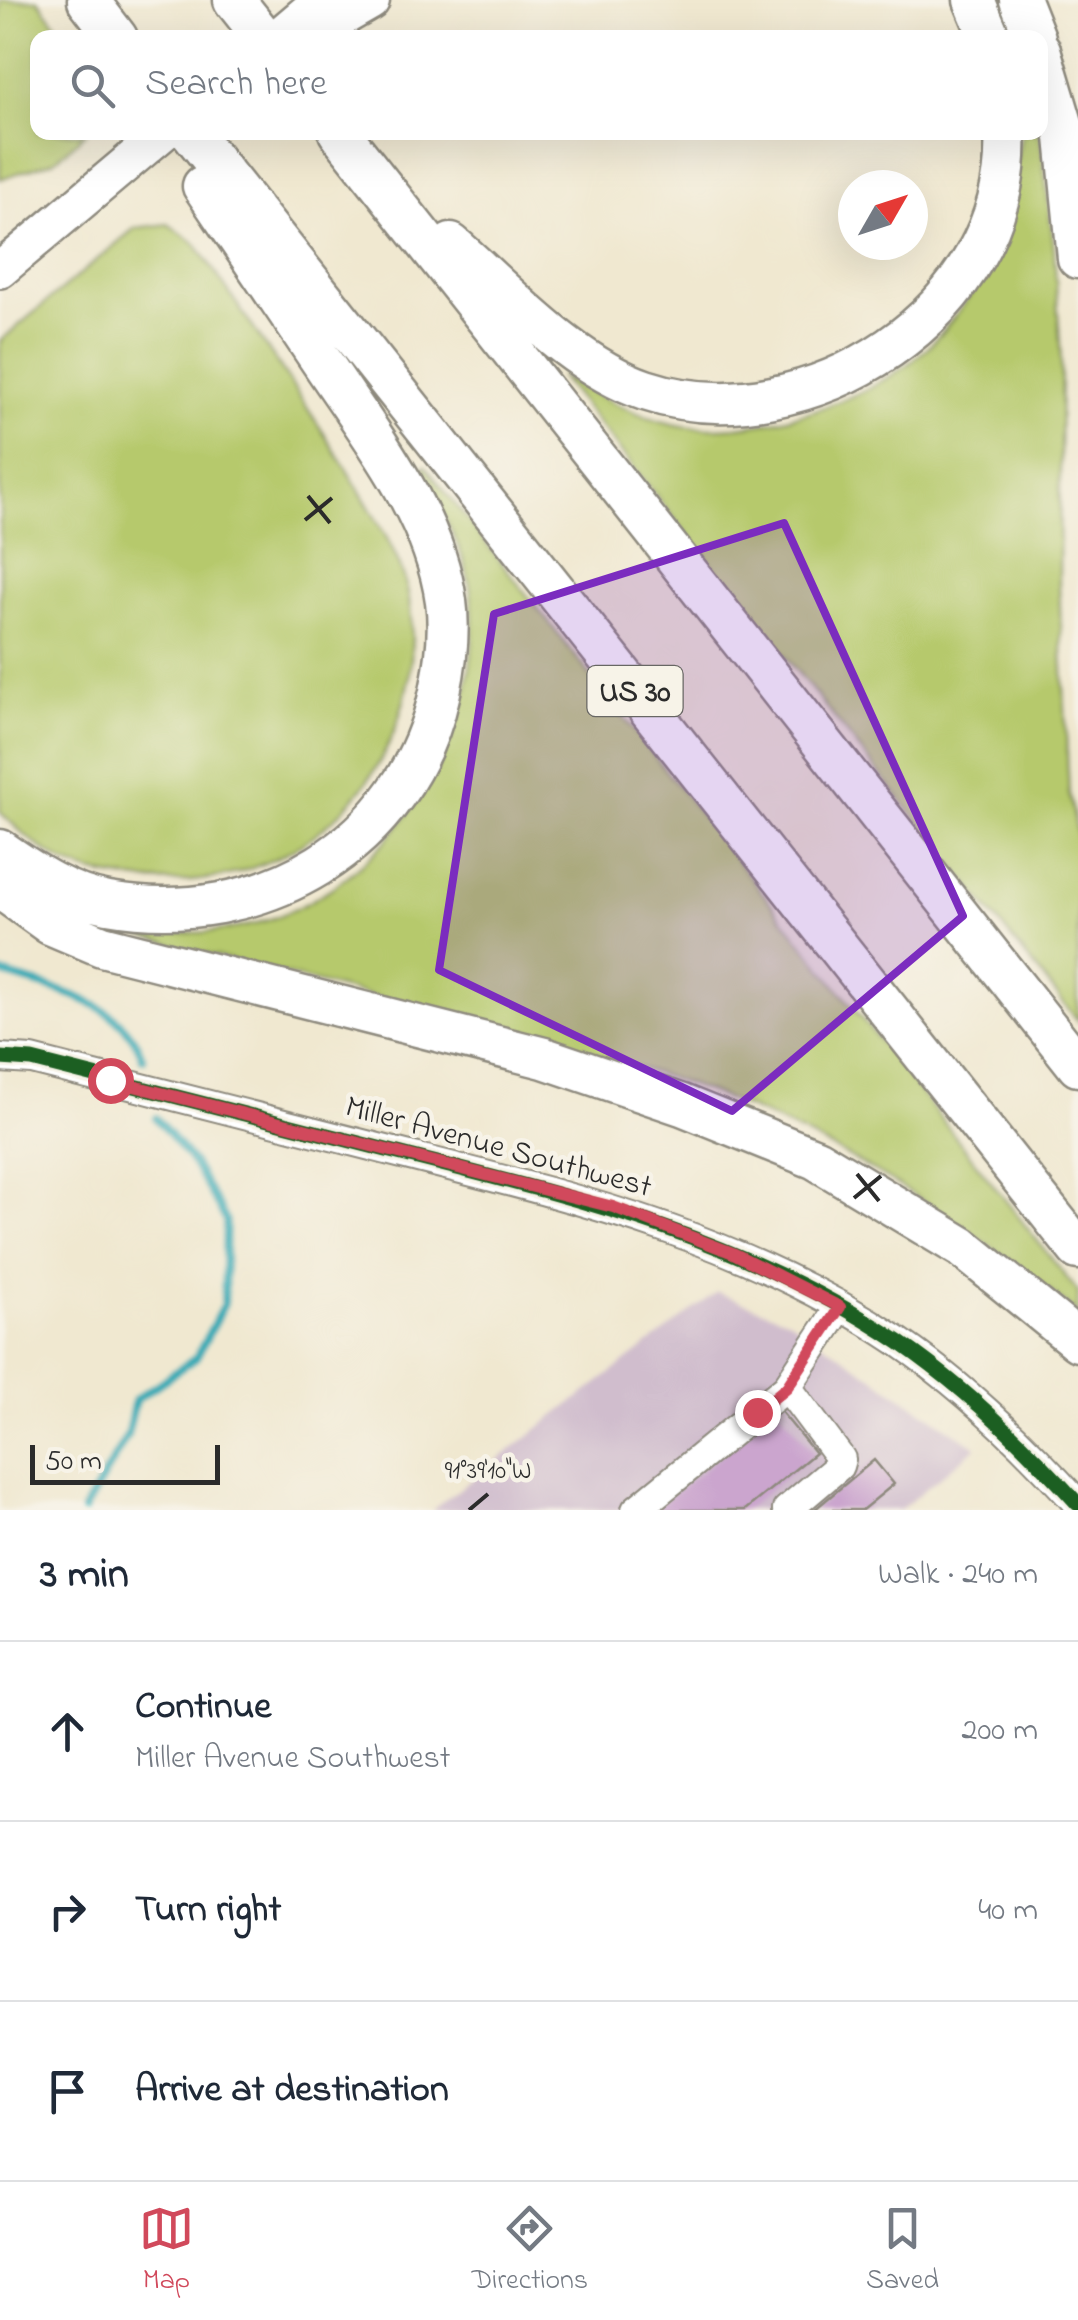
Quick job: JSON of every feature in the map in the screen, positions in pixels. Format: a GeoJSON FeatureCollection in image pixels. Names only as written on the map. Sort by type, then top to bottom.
{"type":"FeatureCollection","features":[{"type":"Feature","properties":{"kind":"highway"},"geometry":{"type":"LineString","coordinates":[[78,0],[98,30]]}},
{"type":"Feature","properties":{"kind":"highway"},"geometry":{"type":"LineString","coordinates":[[88,0],[111,30]]}},
{"type":"Feature","properties":{"kind":"highway"},"geometry":{"type":"LineString","coordinates":[[234,0],[258,30]]}},
{"type":"Feature","properties":{"kind":"highway"},"geometry":{"type":"LineString","coordinates":[[1020,0],[1033,30]]}},
{"type":"Feature","properties":{"kind":"highway"},"geometry":{"type":"LineString","coordinates":[[317,30],[366,2]]}},
{"type":"Feature","properties":{"kind":"highway"},"geometry":{"type":"LineString","coordinates":[[1048,77],[1066,138],[1078,258]]}},
{"type":"Feature","properties":{"kind":"highway"},"geometry":{"type":"LineString","coordinates":[[0,850],[44,880],[104,903],[164,910],[219,905],[267,893],[313,872],[385,812],[432,727],[445,668],[446,602],[426,529],[383,453],[170,140]]}},
{"type":"Feature","properties":{"kind":"highway","name":"US 30"},"geometry":{"type":"LineString","coordinates":[[198,140],[1078,1249]]}},
{"type":"Feature","properties":{"kind":"highway"},"geometry":{"type":"LineString","coordinates":[[345,140],[1078,1066]]}},
{"type":"Feature","properties":{"kind":"highway"},"geometry":{"type":"LineString","coordinates":[[381,185],[580,355],[645,390],[718,402],[796,394],[842,378],[894,346],[940,304],[983,235],[999,192],[1004,140]]}},
{"type":"Feature","properties":{"kind":"highway"},"geometry":{"type":"LineString","coordinates":[[0,888],[50,924],[102,946],[544,1058],[682,1105],[816,1159],[962,1247],[1078,1341]]}},
{"type":"Feature","properties":{"kind":"main road"},"geometry":{"type":"LineString","coordinates":[[285,30],[321,0]]}},
{"type":"Feature","properties":{"kind":"main road"},"geometry":{"type":"LineString","coordinates":[[0,270],[155,140]]}},
{"type":"Feature","properties":{"kind":"street","name":"Miller Avenue Southwest"},"geometry":{"type":"LineString","coordinates":[[0,1058],[32,1060],[613,1207],[733,1253],[840,1307],[898,1342],[976,1400],[1078,1504]]}},
{"type":"Feature","properties":{"kind":"street"},"geometry":{"type":"LineString","coordinates":[[636,1510],[787,1387],[840,1307]]}},
{"type":"Feature","properties":{"kind":"street"},"geometry":{"type":"LineString","coordinates":[[787,1387],[841,1458],[839,1466],[787,1510]]}},
{"type":"Feature","properties":{"kind":"highlighted area"},"geometry":{"type":"Polygon","coordinates":[[[784,523],[963,916],[732,1111],[439,970],[494,614],[784,523]]]}},
{"type":"Feature","properties":{"kind":"shaded area"},"geometry":{"type":"Polygon","coordinates":[[[717,1292],[789,1320],[976,1447],[900,1510],[432,1510],[717,1292]]]}},
{"type":"Feature","properties":{"kind":"green space"},"geometry":{"type":"Polygon","coordinates":[[[0,0],[38,0],[61,30],[30,30],[30,140],[78,140],[54,161],[0,179],[0,0]]]}},
{"type":"Feature","properties":{"kind":"green space"},"geometry":{"type":"Polygon","coordinates":[[[1020,140],[1041,140],[1054,248],[1061,360],[1059,585],[1069,793],[1078,837],[1078,1021],[560,376],[615,403],[673,424],[736,427],[806,413],[872,386],[924,351],[985,273],[1001,226],[1020,140]]]}},
{"type":"Feature","properties":{"kind":"green space"},"geometry":{"type":"Polygon","coordinates":[[[168,224],[196,244],[320,428],[389,543],[409,599],[411,659],[400,715],[377,765],[344,809],[303,843],[254,867],[199,880],[139,880],[83,870],[48,853],[0,812],[0,341],[135,228],[168,224]]]}},
{"type":"Feature","properties":{"kind":"green space"},"geometry":{"type":"Polygon","coordinates":[[[425,466],[1078,1292],[1078,1314],[997,1251],[913,1194],[824,1144],[732,1101],[586,1053],[98,923],[142,931],[189,933],[235,928],[279,916],[324,893],[365,862],[400,824],[430,780],[452,733],[467,684],[473,633],[466,567],[419,471],[425,466]]]}},
{"type":"Feature","properties":{"kind":"building"},"geometry":{"type":"Polygon","coordinates":[[[778,1408],[815,1453],[745,1510],[654,1510],[778,1408]]]}},
{"type":"Feature","properties":{"kind":"building"},"geometry":{"type":"Polygon","coordinates":[[[874,1460],[894,1484],[862,1510],[814,1510],[874,1460]]]}},
{"type":"Feature","properties":{"kind":"waterway"},"geometry":{"type":"LineString","coordinates":[[0,973],[64,992],[104,1010],[134,1039],[143,1059]]}},
{"type":"Feature","properties":{"kind":"waterway"},"geometry":{"type":"LineString","coordinates":[[84,1510],[127,1436],[135,1400],[196,1358],[224,1304],[226,1220],[193,1163],[156,1118]]}},
{"type":"Feature","properties":{"kind":"cycle path"},"geometry":{"type":"LineString","coordinates":[[0,1058],[32,1060],[535,1188],[722,1249],[841,1306],[899,1342],[993,1418],[1078,1504]]}},
{"type":"Feature","properties":{"kind":"route"},"geometry":{"type":"LineString","coordinates":[[110,1080],[613,1207],[733,1253],[840,1307],[787,1387],[757,1412]]}}]}
